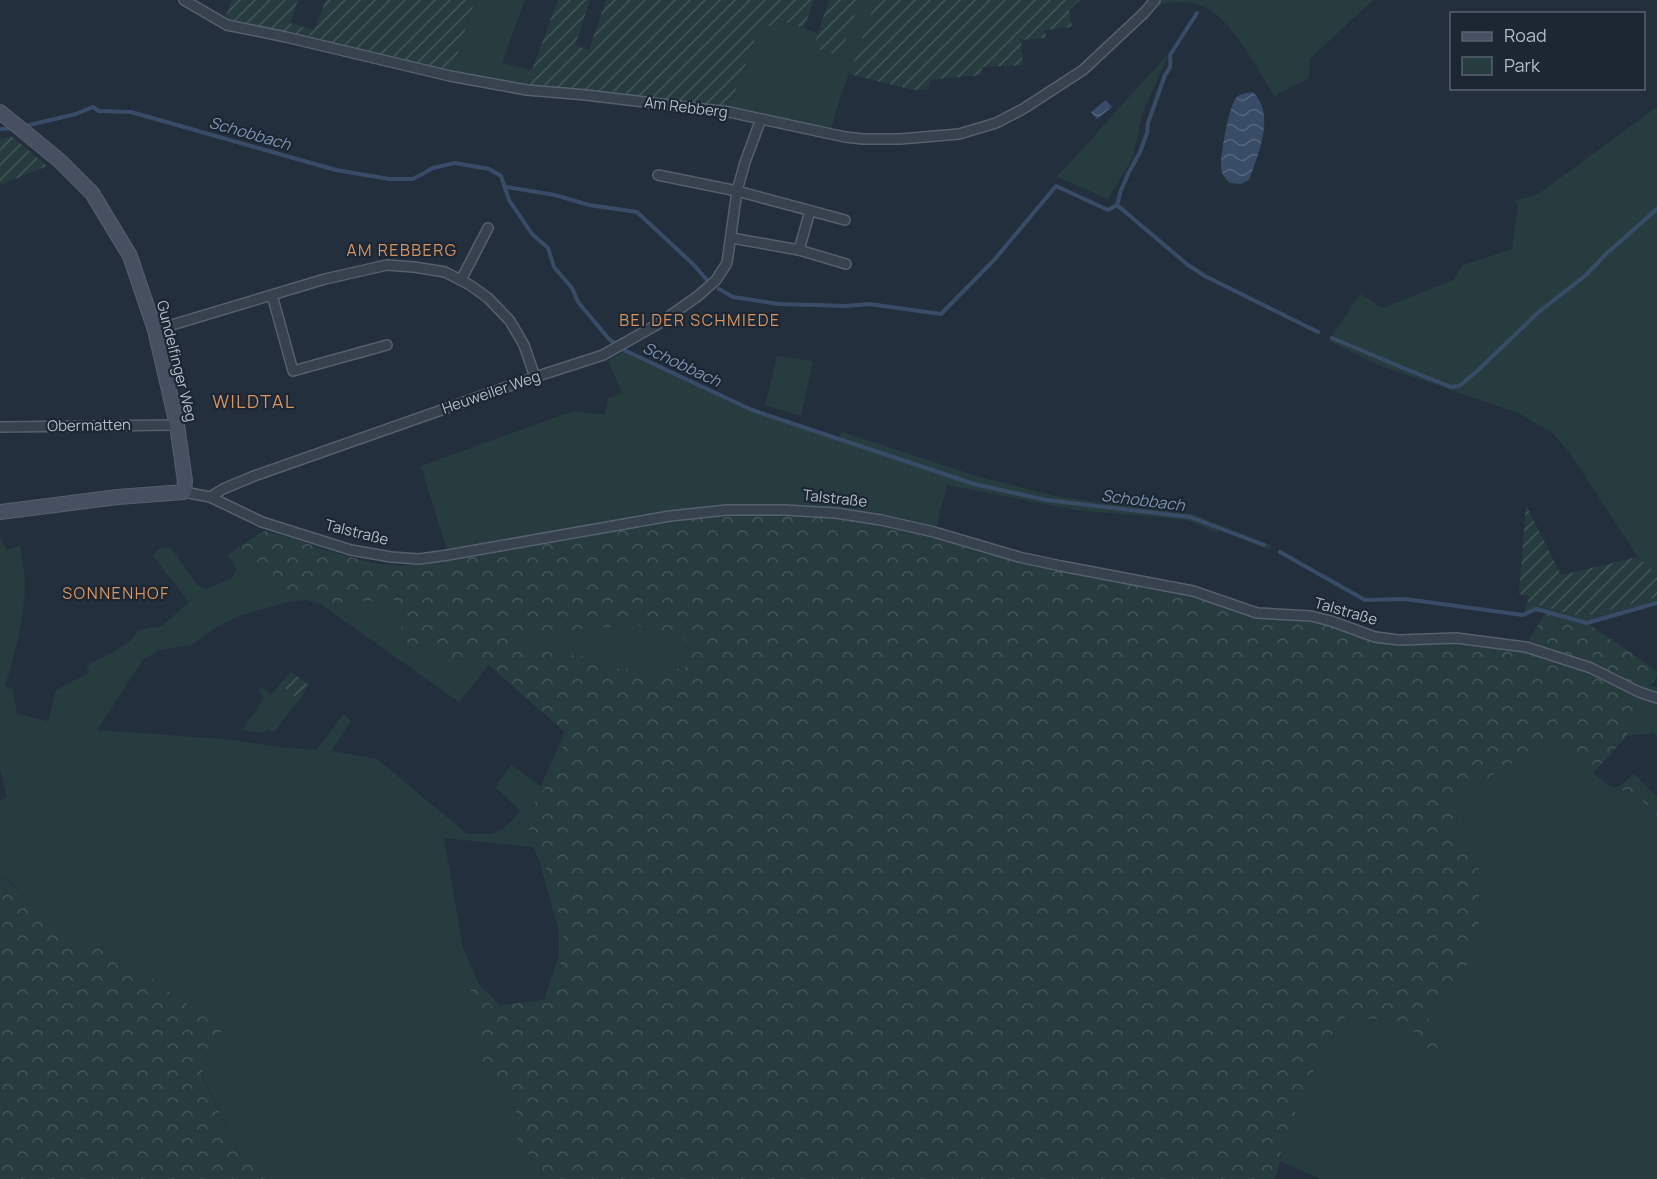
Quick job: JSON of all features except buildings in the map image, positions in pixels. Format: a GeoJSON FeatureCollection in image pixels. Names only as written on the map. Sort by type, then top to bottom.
{"type":"FeatureCollection","features":[{"type":"Feature","properties":{"kind":"street","name":"Am Rebberg"},"geometry":{"type":"LineString","coordinates":[[184,0],[227,25],[297,39],[450,76],[527,90],[729,112],[825,134],[863,139],[900,139],[959,134],[996,123],[1023,109],[1083,70],[1155,0]]}},
{"type":"Feature","properties":{"kind":"street","name":"Gundelfinger Weg"},"geometry":{"type":"LineString","coordinates":[[5,115],[60,160],[92,193],[129,256],[155,330],[177,425],[185,473],[184,492]]}},
{"type":"Feature","properties":{"kind":"street","name":"Heuweiler Weg"},"geometry":{"type":"LineString","coordinates":[[210,497],[254,476],[535,376],[603,355],[658,324],[698,296],[716,280],[727,263],[737,191],[761,119]]}},
{"type":"Feature","properties":{"kind":"street"},"geometry":{"type":"LineString","coordinates":[[658,175],[737,191],[845,220]]}},
{"type":"Feature","properties":{"kind":"street"},"geometry":{"type":"LineString","coordinates":[[799,250],[810,212]]}},
{"type":"Feature","properties":{"kind":"street"},"geometry":{"type":"LineString","coordinates":[[461,280],[488,228]]}},
{"type":"Feature","properties":{"kind":"street"},"geometry":{"type":"LineString","coordinates":[[732,238],[799,250],[846,264]]}},
{"type":"Feature","properties":{"kind":"street"},"geometry":{"type":"LineString","coordinates":[[155,330],[325,279],[387,265],[414,267],[445,272],[489,298],[510,321],[524,345],[535,376]]}},
{"type":"Feature","properties":{"kind":"street"},"geometry":{"type":"LineString","coordinates":[[272,295],[293,371],[387,345]]}},
{"type":"Feature","properties":{"kind":"street","name":"Obermatten"},"geometry":{"type":"LineString","coordinates":[[0,427],[177,425]]}},
{"type":"Feature","properties":{"kind":"street","name":"Talstraße"},"geometry":{"type":"LineString","coordinates":[[0,512],[118,497],[184,492],[210,497],[262,522],[351,550],[419,559],[670,516],[728,510],[836,513],[934,532],[1040,561],[1193,591],[1257,613],[1311,616],[1375,637],[1399,640],[1456,638],[1526,647],[1591,668],[1639,692],[1657,698]]}},
{"type":"Feature","properties":{"kind":"green space"},"geometry":{"type":"Polygon","coordinates":[[[232,0],[298,0],[290,23],[314,30],[326,0],[475,0],[452,71],[225,18],[232,0]]]}},
{"type":"Feature","properties":{"kind":"green space"},"geometry":{"type":"Polygon","coordinates":[[[475,0],[525,0],[502,63],[532,70],[529,85],[452,71],[475,0]]]}},
{"type":"Feature","properties":{"kind":"green space"},"geometry":{"type":"Polygon","coordinates":[[[558,0],[590,0],[575,45],[589,50],[606,0],[814,0],[804,28],[777,20],[774,27],[761,23],[728,111],[604,98],[529,85],[532,70],[558,0]]]}},
{"type":"Feature","properties":{"kind":"green space"},"geometry":{"type":"Polygon","coordinates":[[[829,0],[860,0],[840,56],[813,48],[829,0]]]}},
{"type":"Feature","properties":{"kind":"green space"},"geometry":{"type":"Polygon","coordinates":[[[860,0],[876,0],[840,98],[830,133],[728,111],[761,22],[776,20],[818,33],[813,48],[839,56],[860,0]]]}},
{"type":"Feature","properties":{"kind":"green space"},"geometry":{"type":"Polygon","coordinates":[[[876,0],[1080,0],[1069,10],[1072,27],[1045,30],[1046,38],[1021,40],[1023,65],[982,67],[981,75],[930,80],[928,89],[913,90],[849,74],[876,0]]]}},
{"type":"Feature","properties":{"kind":"green space"},"geometry":{"type":"Polygon","coordinates":[[[1155,0],[1373,0],[1310,59],[1309,78],[1274,96],[1235,35],[1216,14],[1203,6],[1181,2],[1162,5],[1144,13],[1155,0]]]}},
{"type":"Feature","properties":{"kind":"green space"},"geometry":{"type":"Polygon","coordinates":[[[1169,53],[1142,115],[1133,157],[1108,199],[1057,177],[1169,53]]]}},
{"type":"Feature","properties":{"kind":"green space"},"geometry":{"type":"Polygon","coordinates":[[[1657,107],[1657,574],[1638,557],[1569,452],[1551,432],[1518,413],[1381,366],[1329,341],[1360,294],[1383,308],[1453,280],[1463,265],[1512,249],[1518,206],[1514,201],[1538,194],[1657,107]]]}},
{"type":"Feature","properties":{"kind":"green space"},"geometry":{"type":"Polygon","coordinates":[[[11,136],[47,166],[0,185],[0,139],[11,136]]]}},
{"type":"Feature","properties":{"kind":"green space"},"geometry":{"type":"Polygon","coordinates":[[[626,351],[752,410],[838,438],[842,432],[980,477],[1056,496],[1156,507],[1193,514],[1271,545],[1269,550],[1220,529],[1218,533],[1186,520],[1075,510],[947,485],[936,528],[1020,554],[1192,586],[1191,595],[1019,559],[933,535],[834,518],[785,514],[727,515],[670,520],[450,560],[421,466],[573,411],[605,415],[608,398],[622,393],[608,360],[626,351]]]}},
{"type":"Feature","properties":{"kind":"green space"},"geometry":{"type":"Polygon","coordinates":[[[777,356],[813,361],[801,416],[765,405],[777,356]]]}},
{"type":"Feature","properties":{"kind":"green space"},"geometry":{"type":"Polygon","coordinates":[[[1526,505],[1561,575],[1638,557],[1657,574],[1657,597],[1581,617],[1527,602],[1529,596],[1519,594],[1526,505]]]}},
{"type":"Feature","properties":{"kind":"green space"},"geometry":{"type":"Polygon","coordinates":[[[785,514],[834,518],[933,535],[1019,559],[1191,595],[1256,618],[1310,622],[1375,641],[1399,645],[1456,643],[1526,652],[1527,643],[1546,612],[1587,623],[1657,671],[1657,675],[1651,684],[1639,692],[1627,736],[1593,773],[1578,767],[1567,751],[1551,739],[1457,797],[1456,835],[1479,860],[1479,932],[1461,980],[1426,1014],[1443,1046],[1426,1063],[1410,1022],[1345,1017],[1323,1049],[1282,1142],[1275,1179],[546,1179],[517,1138],[518,1115],[496,1082],[483,1072],[482,1033],[470,988],[477,987],[492,1007],[550,999],[560,969],[564,932],[544,860],[525,822],[525,816],[545,788],[568,735],[489,665],[406,647],[394,600],[332,603],[304,594],[288,597],[285,594],[267,591],[273,584],[273,574],[236,549],[264,531],[373,563],[400,566],[450,560],[670,520],[727,515],[785,514]],[[635,624],[528,635],[524,641],[552,653],[582,656],[612,668],[654,671],[685,668],[690,644],[683,638],[663,637],[635,624]]]}},
{"type":"Feature","properties":{"kind":"green space"},"geometry":{"type":"Polygon","coordinates":[[[0,538],[7,550],[20,546],[25,574],[25,596],[21,622],[5,686],[13,689],[17,714],[48,721],[56,690],[90,672],[86,666],[130,641],[139,630],[162,626],[189,602],[153,556],[158,549],[166,547],[172,549],[198,586],[207,589],[233,577],[236,569],[228,555],[236,549],[274,574],[273,584],[267,591],[285,594],[288,597],[304,594],[332,603],[394,600],[406,647],[489,665],[459,702],[319,603],[306,600],[288,602],[239,616],[220,625],[191,645],[159,650],[143,660],[97,730],[224,739],[317,750],[343,714],[351,721],[331,751],[377,759],[467,834],[497,832],[513,819],[521,811],[495,787],[511,765],[541,786],[565,732],[568,735],[545,788],[525,816],[525,822],[544,860],[564,932],[560,969],[550,999],[544,999],[559,956],[559,931],[538,857],[533,847],[444,838],[463,948],[480,986],[501,1006],[492,1007],[477,988],[470,988],[482,1033],[483,1072],[496,1082],[518,1115],[517,1138],[546,1179],[277,1179],[240,1156],[161,986],[114,950],[73,942],[40,915],[6,877],[0,880],[0,801],[7,797],[0,770],[0,538]]]}},
{"type":"Feature","properties":{"kind":"green space"},"geometry":{"type":"Polygon","coordinates":[[[1657,597],[1657,603],[1587,623],[1536,609],[1523,615],[1527,602],[1581,617],[1657,597]]]}},
{"type":"Feature","properties":{"kind":"green space"},"geometry":{"type":"Polygon","coordinates":[[[635,624],[663,637],[683,638],[690,644],[685,668],[654,671],[612,668],[582,656],[552,653],[524,641],[528,635],[635,624]]]}},
{"type":"Feature","properties":{"kind":"green space"},"geometry":{"type":"Polygon","coordinates":[[[291,672],[294,674],[282,686],[299,700],[274,732],[268,729],[263,733],[243,730],[264,697],[258,691],[261,687],[271,694],[291,672]]]}},
{"type":"Feature","properties":{"kind":"green space"},"geometry":{"type":"Polygon","coordinates":[[[294,674],[309,685],[299,700],[282,686],[294,674]]]}},
{"type":"Feature","properties":{"kind":"green space"},"geometry":{"type":"Polygon","coordinates":[[[1651,685],[1657,688],[1657,736],[1653,733],[1627,736],[1639,692],[1651,685]]]}},
{"type":"Feature","properties":{"kind":"green space"},"geometry":{"type":"Polygon","coordinates":[[[1551,739],[1567,751],[1578,767],[1593,773],[1607,784],[1641,799],[1657,817],[1657,1179],[1320,1179],[1280,1161],[1282,1142],[1308,1082],[1323,1049],[1345,1017],[1410,1022],[1425,1014],[1461,980],[1479,861],[1456,835],[1457,797],[1551,739]]]}},
{"type":"Feature","properties":{"kind":"green space"},"geometry":{"type":"Polygon","coordinates":[[[1634,774],[1657,797],[1657,816],[1641,799],[1617,788],[1634,774]]]}},
{"type":"Feature","properties":{"kind":"green space"},"geometry":{"type":"Polygon","coordinates":[[[5,877],[40,915],[73,941],[114,950],[222,1029],[201,1074],[240,1156],[277,1179],[0,1179],[0,880],[5,877]]]}},
{"type":"Feature","properties":{"kind":"water"},"geometry":{"type":"Polygon","coordinates":[[[1253,92],[1260,101],[1263,112],[1263,135],[1260,147],[1249,180],[1241,184],[1230,183],[1225,178],[1221,167],[1228,120],[1236,98],[1253,92]]]}},
{"type":"Feature","properties":{"kind":"water"},"geometry":{"type":"Polygon","coordinates":[[[1106,100],[1112,107],[1097,119],[1091,112],[1106,100]]]}},
{"type":"Feature","properties":{"kind":"waterway"},"geometry":{"type":"LineString","coordinates":[[1117,205],[1121,190],[1147,133],[1148,123],[1169,68],[1170,55],[1197,13]]}},
{"type":"Feature","properties":{"kind":"waterway","name":"Schobbach"},"geometry":{"type":"LineString","coordinates":[[25,126],[76,114],[93,107],[99,111],[131,112],[336,170],[389,179],[413,179],[433,168],[455,163],[489,169],[501,176],[509,200],[532,234],[548,248],[554,267],[572,288],[578,302],[609,339],[626,351],[752,410],[974,484],[1046,500],[1190,517],[1264,545]]}},
{"type":"Feature","properties":{"kind":"waterway","name":"Schobbach"},"geometry":{"type":"LineString","coordinates":[[0,129],[14,128]]}},
{"type":"Feature","properties":{"kind":"waterway"},"geometry":{"type":"LineString","coordinates":[[719,289],[733,297],[779,304],[846,306],[869,304],[941,314],[995,259],[1056,186],[1108,210],[1117,205],[1188,265],[1205,276],[1318,332]]}},
{"type":"Feature","properties":{"kind":"waterway"},"geometry":{"type":"LineString","coordinates":[[506,187],[555,195],[589,205],[637,212],[707,280]]}},
{"type":"Feature","properties":{"kind":"waterway"},"geometry":{"type":"LineString","coordinates":[[1332,338],[1451,387],[1459,386],[1540,311],[1586,275],[1657,209]]}},
{"type":"Feature","properties":{"kind":"waterway","name":"Schobbach"},"geometry":{"type":"LineString","coordinates":[[1280,552],[1365,600],[1405,599],[1523,615],[1536,609],[1587,623],[1657,603]]}},
{"type":"Feature","properties":{"kind":"district","name":"AM REBBERG"},"geometry":{"type":"Point","coordinates":[402,250]}},
{"type":"Feature","properties":{"kind":"district","name":"BEI DER SCHMIEDE"},"geometry":{"type":"Point","coordinates":[700,320]}},
{"type":"Feature","properties":{"kind":"district","name":"WILDTAL"},"geometry":{"type":"Point","coordinates":[254,401]}},
{"type":"Feature","properties":{"kind":"district","name":"SONNENHOF"},"geometry":{"type":"Point","coordinates":[116,593]}}]}
